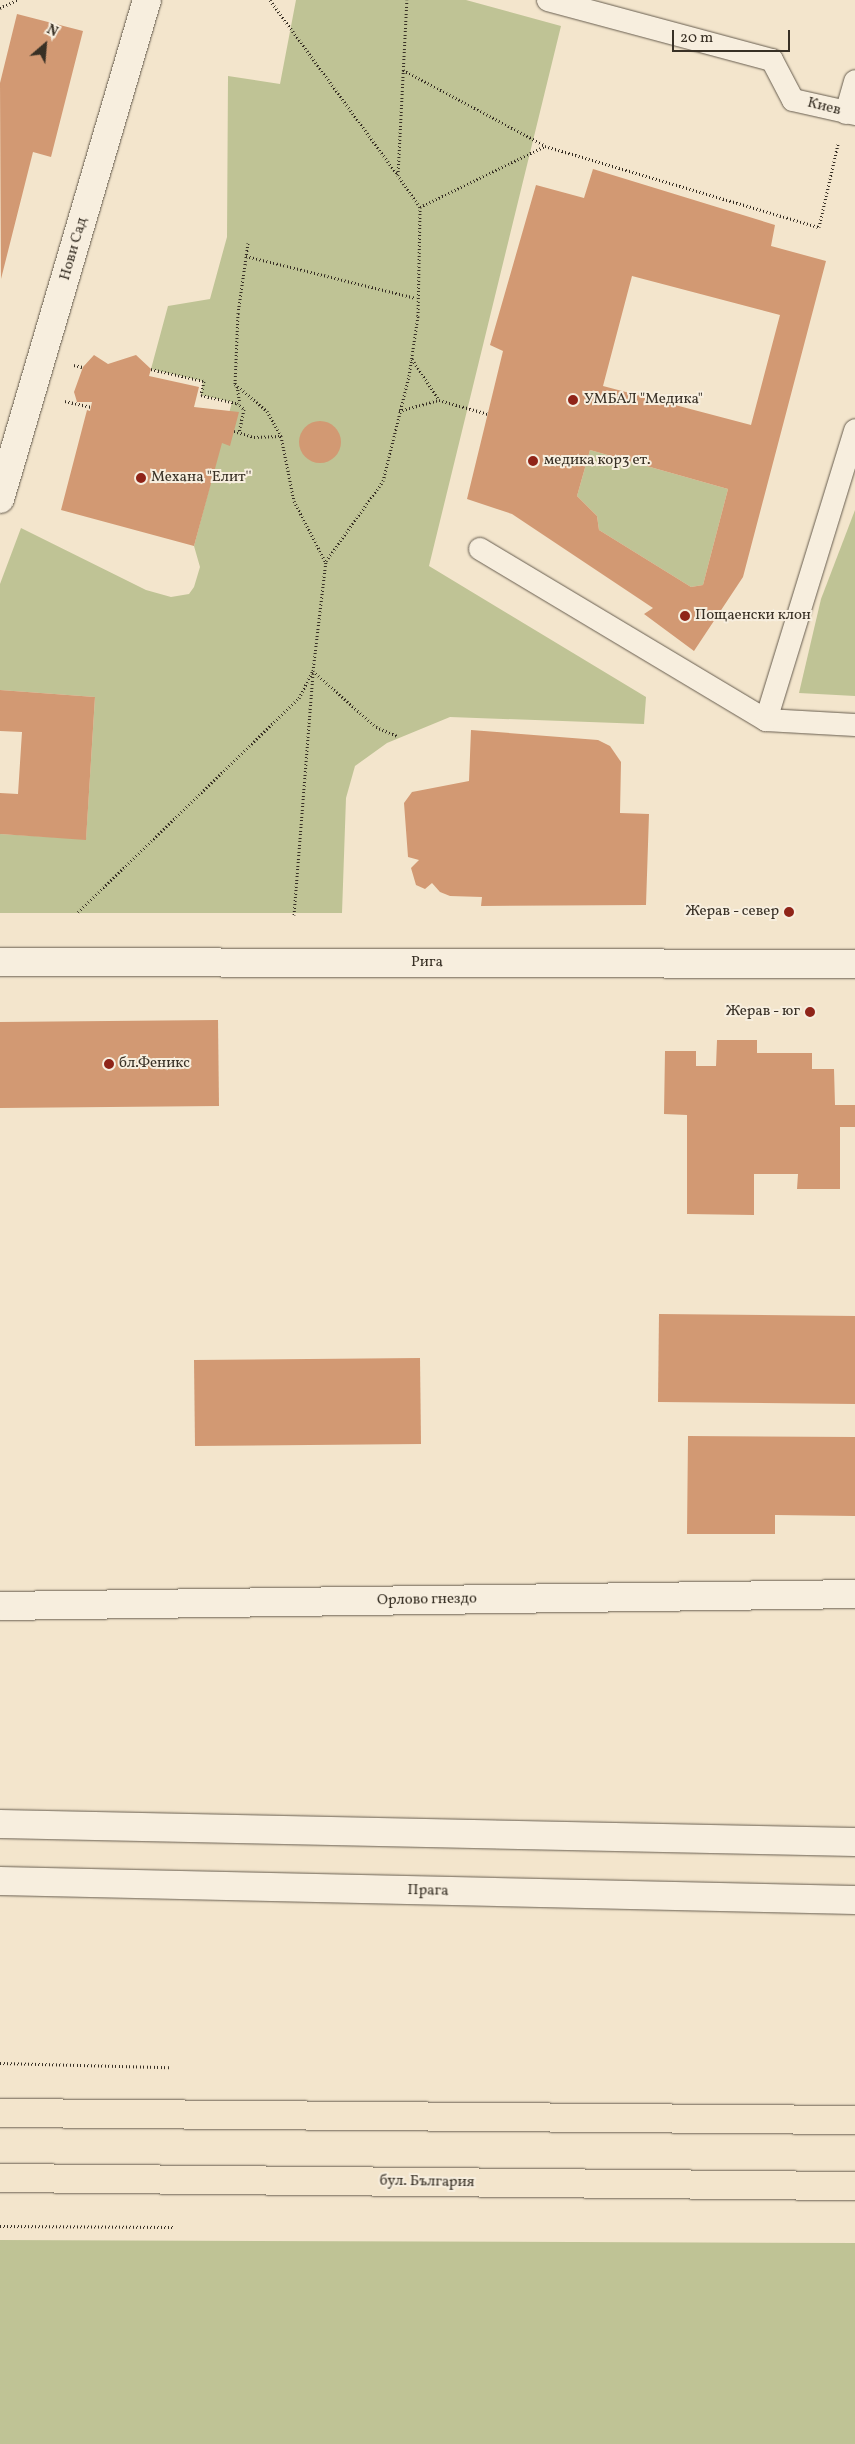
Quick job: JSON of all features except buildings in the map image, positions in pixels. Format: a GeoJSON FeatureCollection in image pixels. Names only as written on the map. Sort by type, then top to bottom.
{"type":"FeatureCollection","features":[{"type":"Feature","properties":{"kind":"highway"},"geometry":{"type":"LineString","coordinates":[[0,2113],[855,2120]]}},
{"type":"Feature","properties":{"kind":"highway","name":"бул. България"},"geometry":{"type":"LineString","coordinates":[[0,2178],[855,2186]]}},
{"type":"Feature","properties":{"kind":"street","name":"Нови Сад"},"geometry":{"type":"LineString","coordinates":[[0,499],[147,0]]}},
{"type":"Feature","properties":{"kind":"street","name":"Рига"},"geometry":{"type":"LineString","coordinates":[[0,962],[855,964]]}},
{"type":"Feature","properties":{"kind":"street","name":"Орлово гнездо"},"geometry":{"type":"LineString","coordinates":[[0,1606],[855,1594]]}},
{"type":"Feature","properties":{"kind":"street"},"geometry":{"type":"LineString","coordinates":[[0,1824],[855,1842]]}},
{"type":"Feature","properties":{"kind":"street","name":"Прага"},"geometry":{"type":"LineString","coordinates":[[0,1882],[855,1900]]}},
{"type":"Feature","properties":{"kind":"lane","name":"Киев"},"geometry":{"type":"LineString","coordinates":[[548,0],[772,60],[793,100],[850,114]]}},
{"type":"Feature","properties":{"kind":"lane"},"geometry":{"type":"LineString","coordinates":[[850,114],[855,81]]}},
{"type":"Feature","properties":{"kind":"lane"},"geometry":{"type":"LineString","coordinates":[[766,720],[855,430]]}},
{"type":"Feature","properties":{"kind":"lane"},"geometry":{"type":"LineString","coordinates":[[480,549],[766,720],[855,725]]}},
{"type":"Feature","properties":{"kind":"path"},"geometry":{"type":"LineString","coordinates":[[0,8],[16,0]]}},
{"type":"Feature","properties":{"kind":"path"},"geometry":{"type":"LineString","coordinates":[[270,0],[420,207],[412,359],[398,411],[383,481],[326,562],[313,671],[294,915]]}},
{"type":"Feature","properties":{"kind":"path"},"geometry":{"type":"LineString","coordinates":[[398,175],[407,0]]}},
{"type":"Feature","properties":{"kind":"path"},"geometry":{"type":"LineString","coordinates":[[403,70],[545,146],[819,227],[850,114]]}},
{"type":"Feature","properties":{"kind":"path"},"geometry":{"type":"LineString","coordinates":[[420,207],[545,146]]}},
{"type":"Feature","properties":{"kind":"path"},"geometry":{"type":"LineString","coordinates":[[240,406],[237,385],[238,312],[248,243]]}},
{"type":"Feature","properties":{"kind":"path"},"geometry":{"type":"LineString","coordinates":[[246,256],[416,298]]}},
{"type":"Feature","properties":{"kind":"path"},"geometry":{"type":"LineString","coordinates":[[412,359],[439,400]]}},
{"type":"Feature","properties":{"kind":"path"},"geometry":{"type":"LineString","coordinates":[[151,368],[204,382],[201,395],[240,406],[244,409],[239,432]]}},
{"type":"Feature","properties":{"kind":"path"},"geometry":{"type":"LineString","coordinates":[[237,385],[267,411],[281,436],[294,501],[326,562]]}},
{"type":"Feature","properties":{"kind":"path"},"geometry":{"type":"LineString","coordinates":[[398,411],[439,400],[488,414]]}},
{"type":"Feature","properties":{"kind":"path"},"geometry":{"type":"LineString","coordinates":[[234,431],[281,436]]}},
{"type":"Feature","properties":{"kind":"path"},"geometry":{"type":"LineString","coordinates":[[313,671],[376,727],[397,736]]}},
{"type":"Feature","properties":{"kind":"path"},"geometry":{"type":"LineString","coordinates":[[78,912],[299,698],[313,671]]}},
{"type":"Feature","properties":{"kind":"path"},"geometry":{"type":"LineString","coordinates":[[0,2063],[170,2067]]}},
{"type":"Feature","properties":{"kind":"path"},"geometry":{"type":"LineString","coordinates":[[0,2226],[172,2227]]}},
{"type":"Feature","properties":{"kind":"green space"},"geometry":{"type":"Polygon","coordinates":[[[296,0],[466,0],[561,26],[429,566],[646,697],[644,724],[450,717],[387,743],[355,766],[346,798],[342,913],[0,913],[0,834],[86,839],[95,697],[0,690],[0,584],[21,528],[146,590],[171,597],[189,594],[194,587],[200,567],[194,546],[232,402],[201,395],[203,381],[151,369],[168,306],[210,299],[227,237],[228,76],[280,84],[296,0]]]}},
{"type":"Feature","properties":{"kind":"green space"},"geometry":{"type":"Polygon","coordinates":[[[590,450],[728,489],[703,585],[691,587],[599,530],[597,516],[577,496],[590,450]]]}},
{"type":"Feature","properties":{"kind":"green space"},"geometry":{"type":"Polygon","coordinates":[[[855,510],[855,696],[799,693],[821,599],[855,510]]]}},
{"type":"Feature","properties":{"kind":"green space"},"geometry":{"type":"Polygon","coordinates":[[[0,2240],[855,2243],[855,2444],[0,2444],[0,2240]]]}},
{"type":"Feature","properties":{"kind":"place","name":"УМБАЛ \"Медика\""},"geometry":{"type":"Point","coordinates":[573,400]}},
{"type":"Feature","properties":{"kind":"place","name":"медика кор3 ет."},"geometry":{"type":"Point","coordinates":[533,461]}},
{"type":"Feature","properties":{"kind":"place","name":"Механа \"Елит''"},"geometry":{"type":"Point","coordinates":[141,478]}},
{"type":"Feature","properties":{"kind":"place","name":"Пощаенски клон"},"geometry":{"type":"Point","coordinates":[685,616]}},
{"type":"Feature","properties":{"kind":"place","name":"Жерав - север"},"geometry":{"type":"Point","coordinates":[789,912]}},
{"type":"Feature","properties":{"kind":"place","name":"Жерав - юг"},"geometry":{"type":"Point","coordinates":[810,1012]}},
{"type":"Feature","properties":{"kind":"place","name":"бл.Феникс"},"geometry":{"type":"Point","coordinates":[109,1064]}}]}
